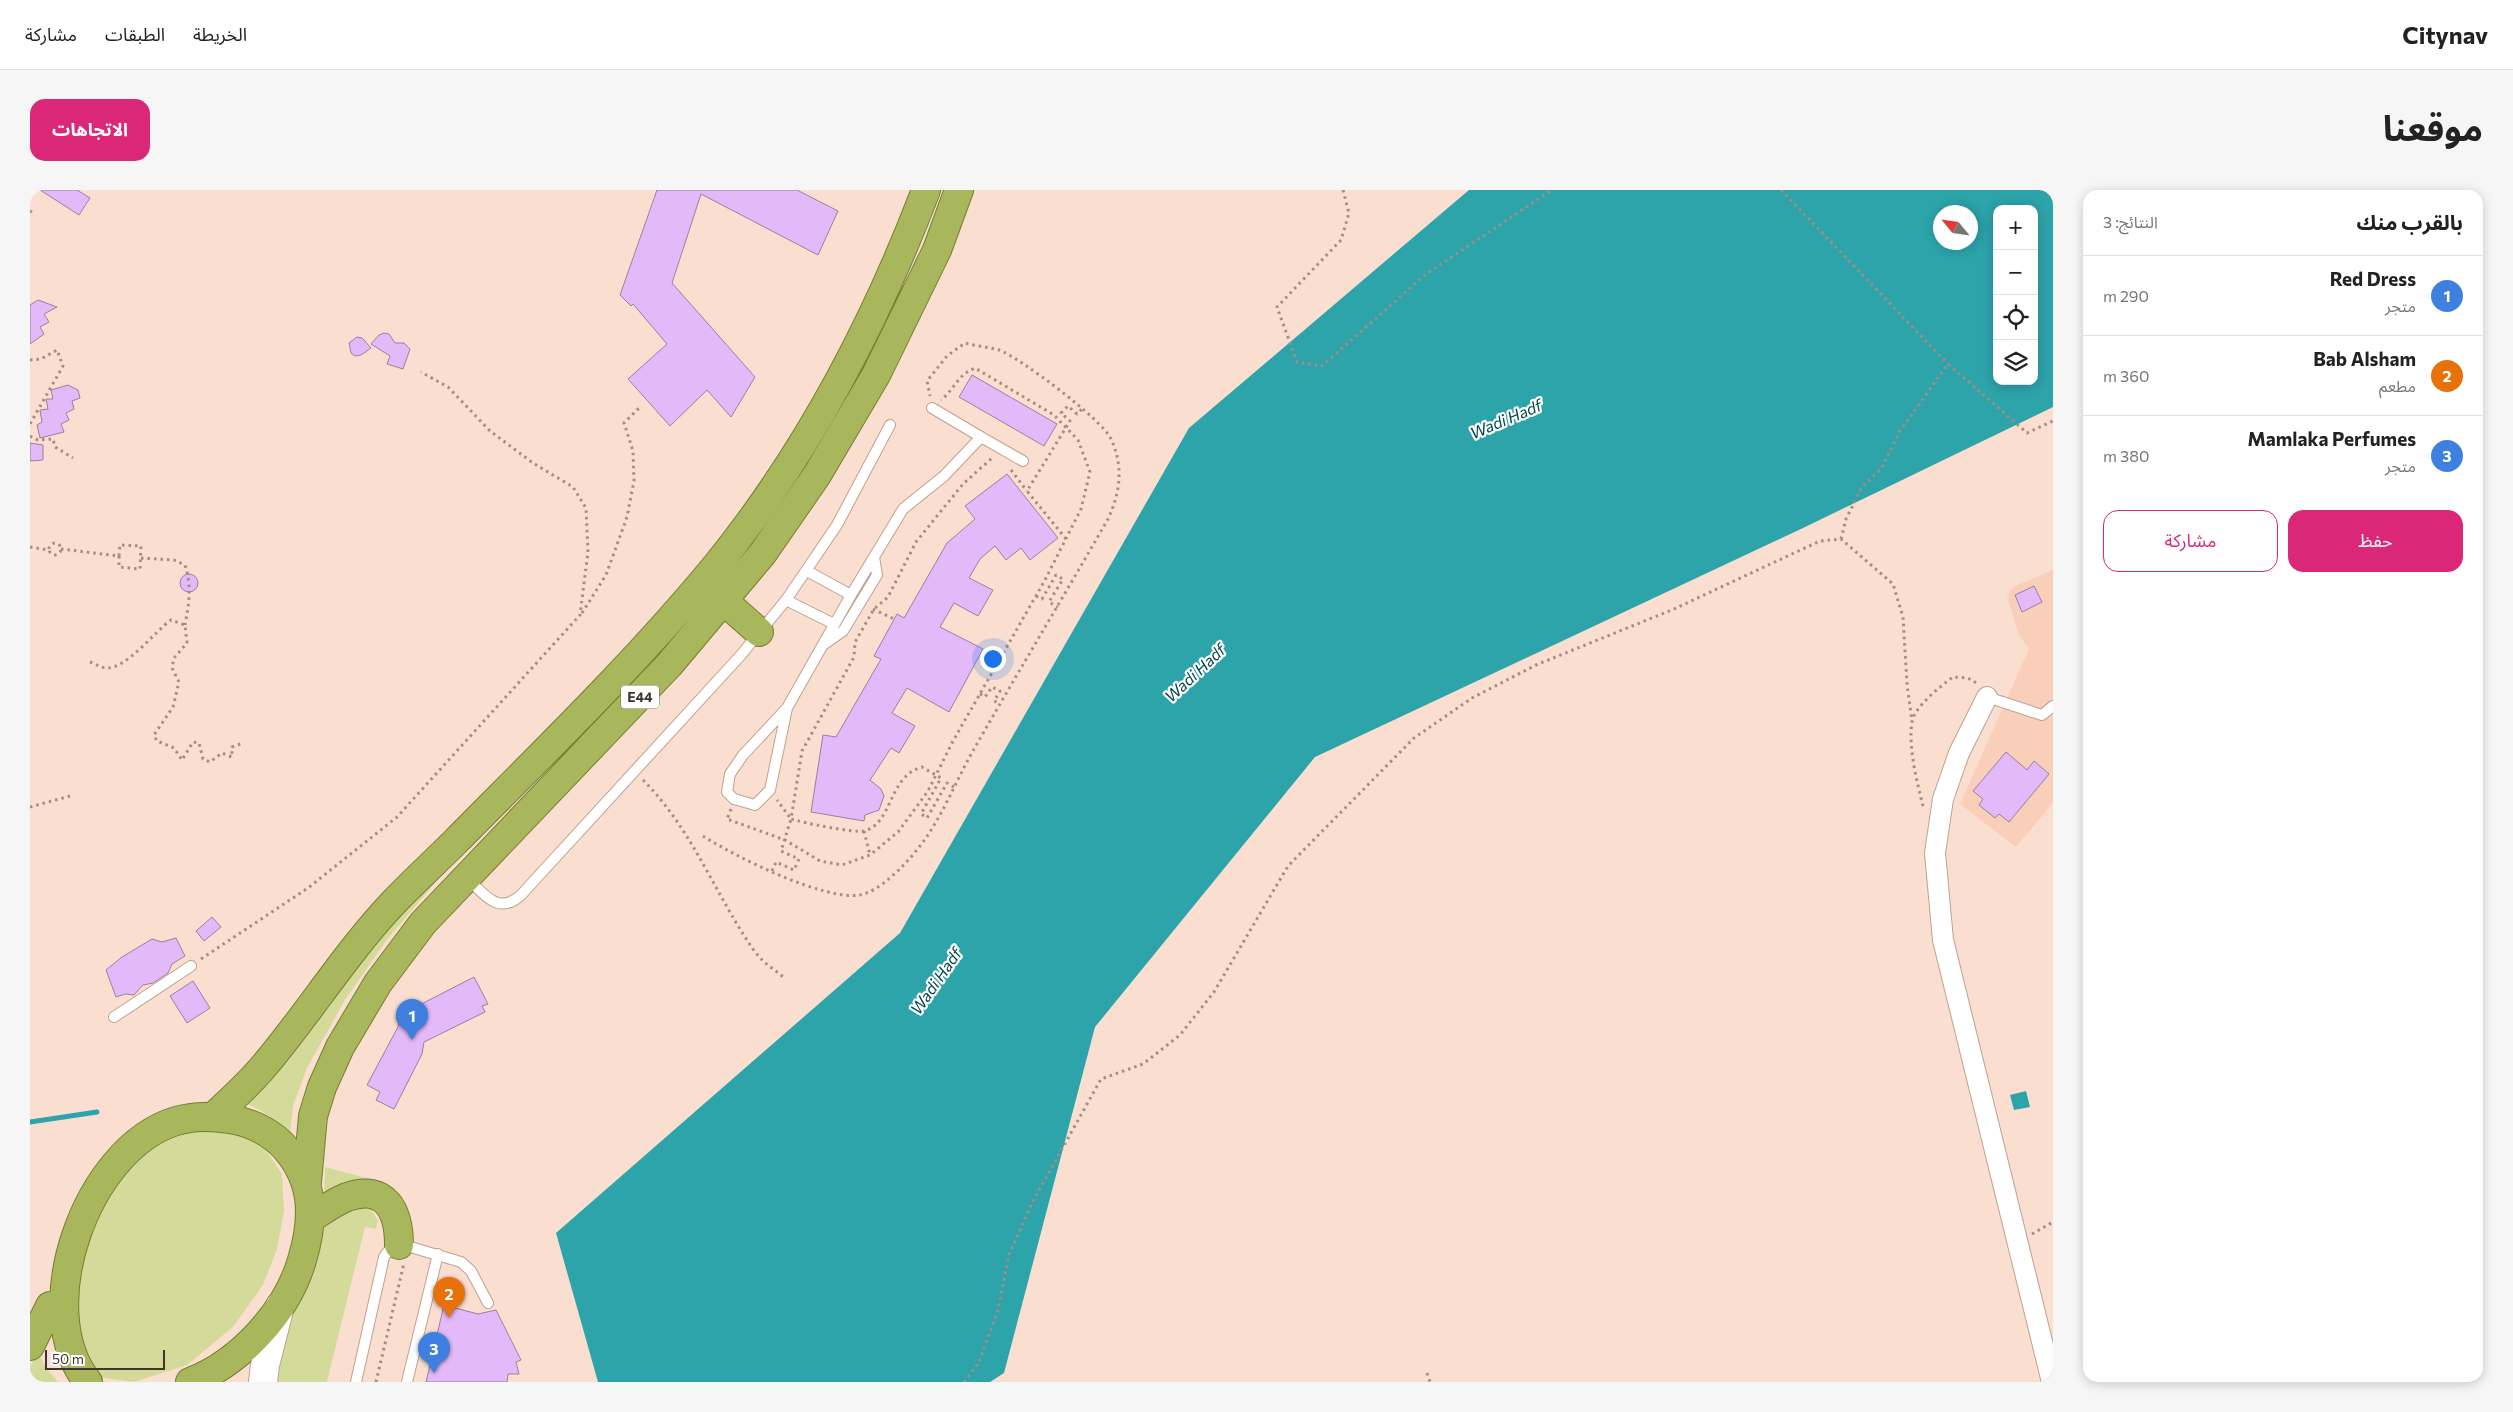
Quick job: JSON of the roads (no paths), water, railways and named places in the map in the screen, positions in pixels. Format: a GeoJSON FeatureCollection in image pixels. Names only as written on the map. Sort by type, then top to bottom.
{"type":"FeatureCollection","features":[{"type":"Feature","properties":{"kind":"highway","name":"E44"},"geometry":{"type":"LineString","coordinates":[[214,1116],[263,1067],[339,968],[392,904],[651,642],[717,564],[760,508],[794,458],[850,361],[881,299],[926,190]]}},
{"type":"Feature","properties":{"kind":"highway","name":"E44"},"geometry":{"type":"LineString","coordinates":[[307,1182],[313,1116],[322,1087],[340,1047],[378,983],[423,922],[670,665],[724,601],[784,524],[846,429],[908,313],[937,250],[959,190]]}},
{"type":"Feature","properties":{"kind":"highway"},"geometry":{"type":"LineString","coordinates":[[724,601],[759,632]]}},
{"type":"Feature","properties":{"kind":"highway"},"geometry":{"type":"LineString","coordinates":[[443,854],[466,877]]}},
{"type":"Feature","properties":{"kind":"highway"},"geometry":{"type":"LineString","coordinates":[[88,1382],[77,1373],[62,1353],[53,1330],[50,1306],[53,1271],[62,1237],[77,1206],[99,1178],[123,1154],[160,1128],[177,1121],[214,1116],[238,1120],[260,1128],[280,1141],[297,1162],[307,1182],[311,1198],[310,1219],[301,1263],[280,1306],[259,1332],[233,1358],[190,1382]]}},
{"type":"Feature","properties":{"kind":"highway"},"geometry":{"type":"LineString","coordinates":[[310,1219],[339,1200],[368,1193],[380,1197],[395,1213],[398,1223],[393,1248]]}},
{"type":"Feature","properties":{"kind":"highway"},"geometry":{"type":"LineString","coordinates":[[30,1346],[50,1306]]}},
{"type":"Feature","properties":{"kind":"main road"},"geometry":{"type":"LineString","coordinates":[[263,1382],[265,1365],[280,1306]]}},
{"type":"Feature","properties":{"kind":"street"},"geometry":{"type":"LineString","coordinates":[[1987,697],[1959,753],[1943,800],[1935,853],[1943,940],[2052,1382]]}},
{"type":"Feature","properties":{"kind":"lane"},"geometry":{"type":"LineString","coordinates":[[932,408],[1023,461]]}},
{"type":"Feature","properties":{"kind":"lane"},"geometry":{"type":"LineString","coordinates":[[466,877],[493,902],[503,905],[513,902],[634,771],[786,600],[807,571],[856,492],[890,425]]}},
{"type":"Feature","properties":{"kind":"lane"},"geometry":{"type":"LineString","coordinates":[[787,708],[770,790],[755,805],[734,799],[727,792],[730,774],[744,755],[787,708],[834,624],[903,509],[944,476],[981,437]]}},
{"type":"Feature","properties":{"kind":"lane"},"geometry":{"type":"LineString","coordinates":[[822,646],[844,632],[861,603],[877,575],[874,557]]}},
{"type":"Feature","properties":{"kind":"lane"},"geometry":{"type":"LineString","coordinates":[[807,571],[851,595]]}},
{"type":"Feature","properties":{"kind":"lane"},"geometry":{"type":"LineString","coordinates":[[786,600],[834,624]]}},
{"type":"Feature","properties":{"kind":"lane"},"geometry":{"type":"LineString","coordinates":[[1987,697],[2042,715],[2053,706]]}},
{"type":"Feature","properties":{"kind":"lane"},"geometry":{"type":"LineString","coordinates":[[114,1017],[191,966]]}},
{"type":"Feature","properties":{"kind":"lane"},"geometry":{"type":"LineString","coordinates":[[356,1382],[393,1248],[438,1254],[467,1265],[476,1278],[488,1303]]}},
{"type":"Feature","properties":{"kind":"lane"},"geometry":{"type":"LineString","coordinates":[[407,1382],[438,1254]]}},
{"type":"Feature","properties":{"kind":"water","name":"Wadi Hadf"},"geometry":{"type":"Polygon","coordinates":[[[1469,190],[2053,190],[2053,407],[1803,528],[1315,757],[1095,1027],[1004,1373],[990,1382],[598,1382],[556,1233],[900,933],[1189,428],[1469,190]]]}},
{"type":"Feature","properties":{"kind":"water"},"geometry":{"type":"Polygon","coordinates":[[[2026,1091],[2030,1107],[2014,1110],[2010,1095],[2026,1091]]]}},
{"type":"Feature","properties":{"kind":"waterway"},"geometry":{"type":"LineString","coordinates":[[30,1122],[97,1112]]}},
{"type":"Feature","properties":{"kind":"place","name":"Red Dress"},"geometry":{"type":"Point","coordinates":[412,1040]}},
{"type":"Feature","properties":{"kind":"place","name":"Bab Alsham"},"geometry":{"type":"Point","coordinates":[449,1318]}},
{"type":"Feature","properties":{"kind":"place","name":"Mamlaka Perfumes"},"geometry":{"type":"Point","coordinates":[434,1373]}}]}
